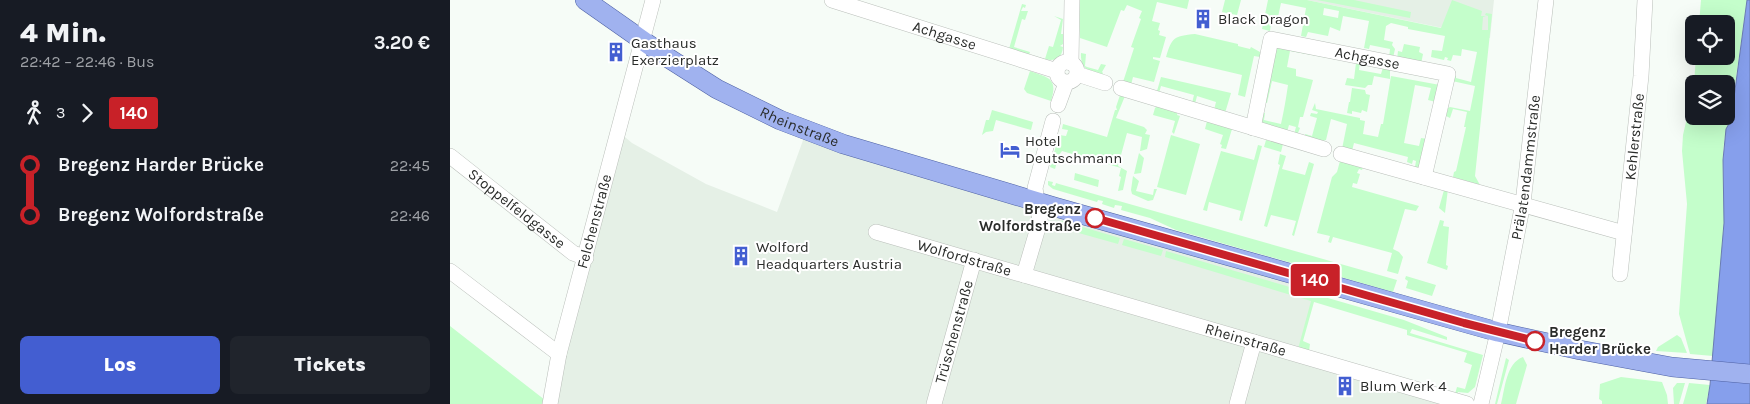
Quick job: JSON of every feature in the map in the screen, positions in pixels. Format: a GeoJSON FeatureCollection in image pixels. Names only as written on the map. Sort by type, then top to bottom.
{"type":"FeatureCollection","features":[{"type":"Feature","properties":{"kind":"main road","name":"Rheinstraße"},"geometry":{"type":"LineString","coordinates":[[585,0],[643,42],[717,89],[806,132],[868,152],[1498,332],[1588,352],[1683,368],[1750,374]]}},
{"type":"Feature","properties":{"kind":"street","name":"Felchenstraße"},"geometry":{"type":"LineString","coordinates":[[550,404],[559,354],[653,0]]}},
{"type":"Feature","properties":{"kind":"street","name":"Achgasse"},"geometry":{"type":"LineString","coordinates":[[832,0],[1105,83]]}},
{"type":"Feature","properties":{"kind":"street"},"geometry":{"type":"LineString","coordinates":[[1058,105],[1068,73],[1072,0]]}},
{"type":"Feature","properties":{"kind":"street","name":"Prälatendammstraße"},"geometry":{"type":"LineString","coordinates":[[1481,404],[1498,332],[1523,204],[1546,0]]}},
{"type":"Feature","properties":{"kind":"street","name":"Kehlerstraße"},"geometry":{"type":"LineString","coordinates":[[1620,274],[1641,76],[1645,0]]}},
{"type":"Feature","properties":{"kind":"street","name":"Achgasse"},"geometry":{"type":"LineString","coordinates":[[1253,128],[1271,39],[1448,74],[1424,177]]}},
{"type":"Feature","properties":{"kind":"street"},"geometry":{"type":"LineString","coordinates":[[1121,88],[1324,149]]}},
{"type":"Feature","properties":{"kind":"street"},"geometry":{"type":"LineString","coordinates":[[1024,274],[1040,221],[1035,186],[1053,123]]}},
{"type":"Feature","properties":{"kind":"street"},"geometry":{"type":"LineString","coordinates":[[1341,154],[1624,232]]}},
{"type":"Feature","properties":{"kind":"street","name":"Stoppelfeldgasse"},"geometry":{"type":"LineString","coordinates":[[450,156],[573,253],[586,258]]}},
{"type":"Feature","properties":{"kind":"street","name":"Wolfordstraße"},"geometry":{"type":"LineString","coordinates":[[876,232],[1024,274]]}},
{"type":"Feature","properties":{"kind":"street","name":"Trüschenstraße"},"geometry":{"type":"LineString","coordinates":[[934,404],[974,260]]}},
{"type":"Feature","properties":{"kind":"street"},"geometry":{"type":"LineString","coordinates":[[450,271],[559,354]]}},
{"type":"Feature","properties":{"kind":"street","name":"Rheinstraße"},"geometry":{"type":"LineString","coordinates":[[1024,274],[1467,404]]}},
{"type":"Feature","properties":{"kind":"street"},"geometry":{"type":"LineString","coordinates":[[1238,404],[1254,342]]}},
{"type":"Feature","properties":{"kind":"shaded area"},"geometry":{"type":"Polygon","coordinates":[[[1307,0],[1494,0],[1490,38],[1307,0]]]}},
{"type":"Feature","properties":{"kind":"shaded area"},"geometry":{"type":"Polygon","coordinates":[[[619,132],[632,143],[706,184],[777,212],[806,132],[1318,281],[1297,355],[1467,404],[550,404],[619,132]]]}},
{"type":"Feature","properties":{"kind":"green space"},"geometry":{"type":"Polygon","coordinates":[[[1079,0],[1189,0],[1187,9],[1157,2],[1152,21],[1160,23],[1159,35],[1166,37],[1160,58],[1153,57],[1153,59],[1160,61],[1154,82],[1133,77],[1131,85],[1123,82],[1134,48],[1131,47],[1142,11],[1127,5],[1124,11],[1121,10],[1107,47],[1080,38],[1079,0]]]}},
{"type":"Feature","properties":{"kind":"green space"},"geometry":{"type":"Polygon","coordinates":[[[1225,0],[1241,0],[1237,15],[1222,12],[1225,0]]]}},
{"type":"Feature","properties":{"kind":"green space"},"geometry":{"type":"Polygon","coordinates":[[[1268,0],[1307,0],[1441,28],[1452,0],[1482,11],[1481,16],[1486,16],[1483,17],[1482,30],[1488,30],[1488,16],[1485,15],[1486,13],[1492,14],[1475,176],[1480,185],[1453,177],[1466,127],[1464,127],[1467,112],[1453,109],[1450,118],[1446,116],[1450,107],[1470,111],[1475,86],[1452,81],[1454,75],[1456,78],[1471,82],[1477,52],[1462,49],[1461,56],[1453,55],[1451,61],[1445,57],[1444,60],[1431,57],[1432,50],[1442,51],[1445,36],[1408,29],[1408,27],[1391,23],[1386,26],[1384,40],[1393,42],[1392,45],[1395,49],[1393,58],[1389,58],[1390,49],[1370,45],[1369,49],[1364,48],[1369,21],[1343,16],[1340,31],[1330,27],[1328,36],[1308,32],[1306,37],[1301,36],[1306,8],[1281,3],[1278,17],[1272,16],[1270,31],[1262,29],[1268,0]],[[1324,8],[1323,15],[1338,18],[1339,11],[1324,8]]]}},
{"type":"Feature","properties":{"kind":"green space"},"geometry":{"type":"Polygon","coordinates":[[[1317,0],[1354,0],[1411,12],[1410,18],[1317,0]]]}},
{"type":"Feature","properties":{"kind":"green space"},"geometry":{"type":"Polygon","coordinates":[[[1701,0],[1747,0],[1735,85],[1735,75],[1695,75],[1695,65],[1735,65],[1735,15],[1700,15],[1701,0]]]}},
{"type":"Feature","properties":{"kind":"green space"},"geometry":{"type":"Polygon","coordinates":[[[1022,4],[1026,5],[1021,11],[1028,11],[1025,20],[1022,19],[1014,47],[1030,52],[1029,55],[1009,49],[1022,4]]]}},
{"type":"Feature","properties":{"kind":"green space"},"geometry":{"type":"Polygon","coordinates":[[[1054,16],[1063,19],[1061,34],[1063,34],[1063,44],[1060,46],[1063,47],[1062,53],[1059,57],[1051,60],[1046,60],[1031,55],[1045,59],[1049,46],[1053,47],[1061,20],[1054,16]]]}},
{"type":"Feature","properties":{"kind":"green space"},"geometry":{"type":"Polygon","coordinates":[[[1195,34],[1238,44],[1238,46],[1250,49],[1251,47],[1260,52],[1260,57],[1254,56],[1245,97],[1238,95],[1242,75],[1166,57],[1172,41],[1178,37],[1195,34]]]}},
{"type":"Feature","properties":{"kind":"green space"},"geometry":{"type":"Polygon","coordinates":[[[1274,44],[1360,62],[1359,70],[1381,74],[1384,64],[1390,66],[1390,79],[1374,76],[1372,85],[1368,85],[1365,88],[1345,85],[1347,78],[1354,79],[1356,63],[1290,51],[1287,67],[1296,69],[1296,76],[1313,80],[1303,117],[1300,117],[1298,133],[1294,134],[1296,127],[1289,125],[1287,132],[1259,124],[1261,112],[1265,113],[1264,120],[1281,124],[1284,109],[1288,85],[1272,81],[1267,103],[1263,102],[1274,44]]]}},
{"type":"Feature","properties":{"kind":"green space"},"geometry":{"type":"Polygon","coordinates":[[[1404,44],[1420,47],[1419,52],[1423,54],[1421,64],[1397,59],[1398,51],[1402,52],[1404,44]]]}},
{"type":"Feature","properties":{"kind":"green space"},"geometry":{"type":"Polygon","coordinates":[[[1081,53],[1086,54],[1085,66],[1087,67],[1098,70],[1101,64],[1106,65],[1102,76],[1086,69],[1082,62],[1081,53]]]}},
{"type":"Feature","properties":{"kind":"green space"},"geometry":{"type":"Polygon","coordinates":[[[1030,71],[1050,80],[1053,88],[1051,101],[1027,93],[1024,89],[1030,71]]]}},
{"type":"Feature","properties":{"kind":"green space"},"geometry":{"type":"Polygon","coordinates":[[[1391,76],[1440,85],[1436,102],[1428,100],[1431,88],[1415,85],[1404,143],[1419,146],[1421,138],[1428,139],[1420,169],[1415,167],[1416,161],[1413,160],[1412,164],[1407,162],[1408,157],[1354,143],[1352,151],[1342,149],[1347,124],[1331,119],[1326,140],[1322,141],[1305,137],[1305,134],[1312,136],[1317,118],[1310,116],[1311,113],[1317,114],[1318,112],[1312,110],[1315,103],[1316,109],[1360,118],[1360,120],[1365,121],[1363,134],[1378,137],[1381,124],[1383,124],[1391,76]]]}},
{"type":"Feature","properties":{"kind":"green space"},"geometry":{"type":"Polygon","coordinates":[[[1161,77],[1231,93],[1225,113],[1214,110],[1216,102],[1197,96],[1195,104],[1192,103],[1194,95],[1161,86],[1159,93],[1157,91],[1161,77]]]}},
{"type":"Feature","properties":{"kind":"green space"},"geometry":{"type":"Polygon","coordinates":[[[1352,88],[1365,90],[1366,94],[1370,95],[1367,112],[1362,110],[1361,113],[1352,111],[1352,114],[1347,113],[1352,88]]]}},
{"type":"Feature","properties":{"kind":"green space"},"geometry":{"type":"Polygon","coordinates":[[[1120,95],[1125,96],[1116,118],[1144,127],[1147,130],[1145,134],[1150,135],[1147,149],[1140,151],[1142,137],[1127,133],[1118,166],[1127,171],[1123,190],[1118,191],[1121,168],[1062,151],[1055,169],[1050,167],[1059,135],[1066,136],[1068,130],[1062,129],[1063,124],[1107,137],[1115,110],[1117,110],[1116,107],[1120,95]]]}},
{"type":"Feature","properties":{"kind":"green space"},"geometry":{"type":"Polygon","coordinates":[[[1158,105],[1178,111],[1177,115],[1180,116],[1174,134],[1172,132],[1175,121],[1153,115],[1158,105]]]}},
{"type":"Feature","properties":{"kind":"green space"},"geometry":{"type":"Polygon","coordinates":[[[992,110],[1033,122],[1031,130],[996,120],[993,131],[982,135],[986,120],[989,120],[992,110]]]}},
{"type":"Feature","properties":{"kind":"green space"},"geometry":{"type":"Polygon","coordinates":[[[1207,121],[1232,129],[1226,149],[1221,148],[1222,145],[1220,144],[1223,135],[1205,129],[1207,121]]]}},
{"type":"Feature","properties":{"kind":"green space"},"geometry":{"type":"Polygon","coordinates":[[[1685,125],[1728,125],[1723,156],[1724,222],[1713,356],[1690,354],[1679,314],[1687,204],[1682,151],[1685,125]]]}},
{"type":"Feature","properties":{"kind":"green space"},"geometry":{"type":"Polygon","coordinates":[[[1171,135],[1200,144],[1186,195],[1157,187],[1171,135]]]}},
{"type":"Feature","properties":{"kind":"green space"},"geometry":{"type":"Polygon","coordinates":[[[1266,140],[1283,144],[1281,152],[1264,147],[1266,140]]]}},
{"type":"Feature","properties":{"kind":"green space"},"geometry":{"type":"Polygon","coordinates":[[[1258,145],[1262,146],[1242,221],[1239,220],[1241,211],[1209,202],[1207,211],[1203,210],[1221,151],[1254,160],[1258,145]]]}},
{"type":"Feature","properties":{"kind":"green space"},"geometry":{"type":"Polygon","coordinates":[[[1139,153],[1144,158],[1141,173],[1134,174],[1139,153]]]}},
{"type":"Feature","properties":{"kind":"green space"},"geometry":{"type":"Polygon","coordinates":[[[1280,154],[1286,156],[1282,169],[1305,175],[1309,162],[1314,164],[1294,236],[1292,235],[1296,221],[1271,215],[1267,227],[1264,226],[1280,165],[1278,164],[1280,154]]]}},
{"type":"Feature","properties":{"kind":"green space"},"geometry":{"type":"Polygon","coordinates":[[[1340,161],[1363,167],[1357,173],[1360,174],[1357,184],[1353,183],[1352,187],[1419,206],[1416,211],[1405,209],[1393,249],[1403,257],[1398,274],[1387,271],[1392,253],[1333,237],[1331,243],[1328,242],[1330,236],[1317,233],[1332,177],[1337,172],[1340,161]]]}},
{"type":"Feature","properties":{"kind":"green space"},"geometry":{"type":"Polygon","coordinates":[[[1075,173],[1099,180],[1098,187],[1074,180],[1075,173]]]}},
{"type":"Feature","properties":{"kind":"green space"},"geometry":{"type":"Polygon","coordinates":[[[1133,176],[1139,181],[1136,191],[1153,195],[1154,189],[1157,189],[1153,200],[1148,201],[1132,194],[1133,176]]]}},
{"type":"Feature","properties":{"kind":"green space"},"geometry":{"type":"Polygon","coordinates":[[[1048,181],[1053,182],[1052,185],[1055,186],[1056,183],[1397,280],[1393,292],[1176,230],[1150,218],[1121,210],[1122,206],[1115,205],[1114,208],[1102,204],[1103,201],[1098,200],[1097,202],[1053,189],[1048,185],[1048,181]]]}},
{"type":"Feature","properties":{"kind":"green space"},"geometry":{"type":"Polygon","coordinates":[[[1448,189],[1445,213],[1439,208],[1444,190],[1448,189]]]}},
{"type":"Feature","properties":{"kind":"green space"},"geometry":{"type":"Polygon","coordinates":[[[1440,220],[1444,221],[1443,226],[1449,227],[1447,270],[1427,263],[1440,220]]]}},
{"type":"Feature","properties":{"kind":"green space"},"geometry":{"type":"Polygon","coordinates":[[[1056,221],[1062,221],[1120,238],[1118,244],[1050,225],[1056,221]]]}},
{"type":"Feature","properties":{"kind":"green space"},"geometry":{"type":"Polygon","coordinates":[[[1124,239],[1163,250],[1161,256],[1122,245],[1124,239]]]}},
{"type":"Feature","properties":{"kind":"green space"},"geometry":{"type":"Polygon","coordinates":[[[1166,251],[1404,320],[1447,337],[1447,340],[1412,329],[1410,333],[1483,355],[1475,387],[1468,393],[1458,392],[1457,396],[1455,394],[1457,387],[1465,389],[1472,365],[1464,362],[1467,353],[1407,335],[1407,330],[1314,302],[1303,341],[1310,344],[1309,351],[1298,349],[1311,301],[1165,257],[1166,251]]]}},
{"type":"Feature","properties":{"kind":"green space"},"geometry":{"type":"Polygon","coordinates":[[[1406,276],[1436,285],[1432,296],[1406,288],[1408,281],[1405,279],[1406,276]]]}},
{"type":"Feature","properties":{"kind":"green space"},"geometry":{"type":"Polygon","coordinates":[[[450,326],[545,400],[544,404],[450,404],[450,326]]]}},
{"type":"Feature","properties":{"kind":"green space"},"geometry":{"type":"Polygon","coordinates":[[[1677,335],[1681,338],[1687,353],[1656,351],[1658,347],[1677,335]]]}},
{"type":"Feature","properties":{"kind":"green space"},"geometry":{"type":"Polygon","coordinates":[[[1523,357],[1527,365],[1516,404],[1501,404],[1510,371],[1517,360],[1523,357]]]}},
{"type":"Feature","properties":{"kind":"green space"},"geometry":{"type":"Polygon","coordinates":[[[1506,358],[1509,360],[1497,404],[1495,404],[1506,358]]]}},
{"type":"Feature","properties":{"kind":"green space"},"geometry":{"type":"Polygon","coordinates":[[[1621,377],[1662,382],[1668,404],[1602,404],[1602,401],[1599,399],[1600,384],[1621,377]]]}},
{"type":"Feature","properties":{"kind":"green space"},"geometry":{"type":"Polygon","coordinates":[[[1677,383],[1685,383],[1679,404],[1674,404],[1673,388],[1677,383]]]}},
{"type":"Feature","properties":{"kind":"green space"},"geometry":{"type":"Polygon","coordinates":[[[1689,383],[1710,385],[1706,404],[1683,404],[1689,383]]]}},
{"type":"Feature","properties":{"kind":"water"},"geometry":{"type":"Polygon","coordinates":[[[1747,0],[1750,0],[1750,404],[1707,404],[1724,223],[1723,160],[1726,129],[1728,125],[1735,125],[1735,90],[1747,0]]]}},
{"type":"Feature","properties":{"kind":"bus line","name":"140"},"geometry":{"type":"LineString","coordinates":[[1095,218],[1464,323],[1535,341]]}},
{"type":"Feature","properties":{"kind":"place","name":"Black Dragon"},"geometry":{"type":"Point","coordinates":[1203,19]}},
{"type":"Feature","properties":{"kind":"place","name":"Gasthaus Exerzierplatz"},"geometry":{"type":"Point","coordinates":[616,52]}},
{"type":"Feature","properties":{"kind":"place","name":"Hotel Deutschmann"},"geometry":{"type":"Point","coordinates":[1010,150]}},
{"type":"Feature","properties":{"kind":"place","name":"Bregenz Wolfordstraße"},"geometry":{"type":"Point","coordinates":[1095,218]}},
{"type":"Feature","properties":{"kind":"place","name":"Wolford Headquarters Austria"},"geometry":{"type":"Point","coordinates":[741,256]}},
{"type":"Feature","properties":{"kind":"place","name":"Bregenz Harder Brücke"},"geometry":{"type":"Point","coordinates":[1535,341]}},
{"type":"Feature","properties":{"kind":"place","name":"Blum Werk 4"},"geometry":{"type":"Point","coordinates":[1345,386]}}]}
